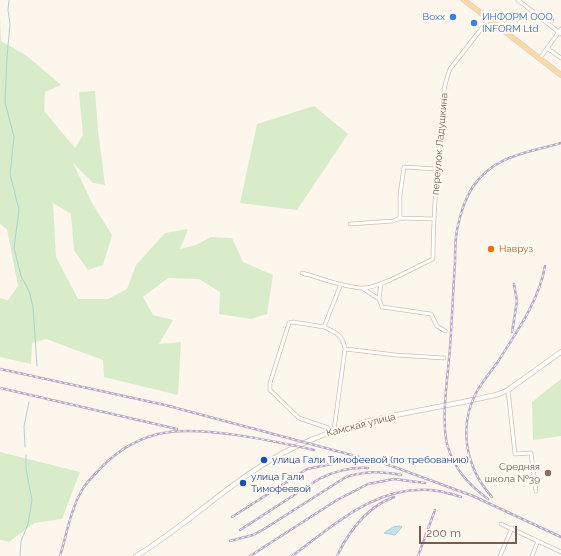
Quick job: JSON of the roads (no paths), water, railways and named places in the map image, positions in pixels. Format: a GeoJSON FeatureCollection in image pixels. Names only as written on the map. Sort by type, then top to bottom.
{"type":"FeatureCollection","features":[{"type":"Feature","properties":{"kind":"main road"},"geometry":{"type":"LineString","coordinates":[[464,0],[540,58],[561,76]]}},
{"type":"Feature","properties":{"kind":"main road","name":"Камская улица"},"geometry":{"type":"LineString","coordinates":[[136,556],[156,544],[209,502],[257,468],[295,446],[334,430],[382,418],[446,407],[508,390],[561,352]]}},
{"type":"Feature","properties":{"kind":"street"},"geometry":{"type":"LineString","coordinates":[[518,0],[560,32],[540,58]]}},
{"type":"Feature","properties":{"kind":"street","name":"переулок Ладушкина"},"geometry":{"type":"LineString","coordinates":[[381,283],[433,259],[437,170],[443,97],[447,76],[450,69],[489,19]]}},
{"type":"Feature","properties":{"kind":"street"},"geometry":{"type":"LineString","coordinates":[[547,48],[561,58]]}},
{"type":"Feature","properties":{"kind":"street"},"geometry":{"type":"LineString","coordinates":[[400,218],[400,195],[404,167],[437,170]]}},
{"type":"Feature","properties":{"kind":"street"},"geometry":{"type":"LineString","coordinates":[[350,224],[393,221],[400,218],[434,219]]}},
{"type":"Feature","properties":{"kind":"street"},"geometry":{"type":"LineString","coordinates":[[302,273],[341,284],[362,288],[379,298]]}},
{"type":"Feature","properties":{"kind":"street"},"geometry":{"type":"LineString","coordinates":[[362,288],[381,283],[379,298],[382,307],[431,314],[437,326],[445,331]]}},
{"type":"Feature","properties":{"kind":"street"},"geometry":{"type":"LineString","coordinates":[[324,327],[341,284]]}},
{"type":"Feature","properties":{"kind":"street"},"geometry":{"type":"LineString","coordinates":[[289,323],[301,323],[324,327],[340,335],[344,342],[345,349],[334,430],[299,418],[270,390],[270,383],[289,323]]}},
{"type":"Feature","properties":{"kind":"street"},"geometry":{"type":"LineString","coordinates":[[345,349],[396,356],[444,358]]}},
{"type":"Feature","properties":{"kind":"street"},"geometry":{"type":"LineString","coordinates":[[508,390],[515,454],[531,453],[536,491]]}},
{"type":"Feature","properties":{"kind":"street"},"geometry":{"type":"LineString","coordinates":[[502,524],[561,552]]}},
{"type":"Feature","properties":{"kind":"street"},"geometry":{"type":"LineString","coordinates":[[500,556],[512,528]]}},
{"type":"Feature","properties":{"kind":"street"},"geometry":{"type":"LineString","coordinates":[[532,556],[538,541]]}},
{"type":"Feature","properties":{"kind":"water"},"geometry":{"type":"Polygon","coordinates":[[[393,527],[402,527],[395,535],[384,533],[393,527]]]}},
{"type":"Feature","properties":{"kind":"waterway"},"geometry":{"type":"LineString","coordinates":[[9,0],[8,10],[10,24],[5,102],[14,137],[10,174],[19,210],[14,248],[21,276],[29,291],[33,307],[37,366]]}},
{"type":"Feature","properties":{"kind":"waterway"},"geometry":{"type":"LineString","coordinates":[[25,447],[24,426],[29,402]]}},
{"type":"Feature","properties":{"kind":"waterway"},"geometry":{"type":"LineString","coordinates":[[20,556],[21,541],[28,524],[32,500],[26,469],[26,455]]}},
{"type":"Feature","properties":{"kind":"railway"},"geometry":{"type":"LineString","coordinates":[[488,499],[468,482],[458,468],[450,453],[445,434],[455,242],[459,219],[472,188],[490,168],[512,157],[561,143]]}},
{"type":"Feature","properties":{"kind":"railway"},"geometry":{"type":"LineString","coordinates":[[492,497],[483,486],[471,461],[466,434],[470,406],[483,381],[497,363],[526,316],[538,292],[545,266]]}},
{"type":"Feature","properties":{"kind":"railway"},"geometry":{"type":"LineString","coordinates":[[512,332],[517,301],[514,284]]}},
{"type":"Feature","properties":{"kind":"railway"},"geometry":{"type":"LineString","coordinates":[[0,369],[165,405],[389,465],[473,496],[561,537]]}},
{"type":"Feature","properties":{"kind":"railway"},"geometry":{"type":"LineString","coordinates":[[0,388],[177,429]]}},
{"type":"Feature","properties":{"kind":"railway"},"geometry":{"type":"LineString","coordinates":[[60,556],[72,514],[84,487],[91,478],[117,453],[141,440],[158,434],[174,431],[214,432],[257,438],[314,450]]}},
{"type":"Feature","properties":{"kind":"railway"},"geometry":{"type":"LineString","coordinates":[[232,517],[307,469],[341,462],[355,462]]}},
{"type":"Feature","properties":{"kind":"railway"},"geometry":{"type":"LineString","coordinates":[[240,530],[319,479],[343,470],[368,468]]}},
{"type":"Feature","properties":{"kind":"railway"},"geometry":{"type":"LineString","coordinates":[[230,541],[253,535],[264,529],[346,477],[373,472],[401,475]]}},
{"type":"Feature","properties":{"kind":"railway"},"geometry":{"type":"LineString","coordinates":[[250,556],[337,500],[368,484],[394,479],[425,483]]}},
{"type":"Feature","properties":{"kind":"railway"},"geometry":{"type":"LineString","coordinates":[[292,556],[342,519],[377,499],[396,493],[417,490],[441,491],[461,497]]}},
{"type":"Feature","properties":{"kind":"railway"},"geometry":{"type":"LineString","coordinates":[[337,556],[353,529],[367,513],[384,501],[394,497]]}},
{"type":"Feature","properties":{"kind":"railway"},"geometry":{"type":"LineString","coordinates":[[418,556],[435,510]]}},
{"type":"Feature","properties":{"kind":"place","name":"Boxx"},"geometry":{"type":"Point","coordinates":[453,17]}},
{"type":"Feature","properties":{"kind":"place","name":"ИНФОРМ ООО, INFORM Ltd"},"geometry":{"type":"Point","coordinates":[474,23]}},
{"type":"Feature","properties":{"kind":"place","name":"Навруз"},"geometry":{"type":"Point","coordinates":[491,249]}},
{"type":"Feature","properties":{"kind":"place","name":"улица Гали Тимофеевой (по требованию)"},"geometry":{"type":"Point","coordinates":[264,460]}},
{"type":"Feature","properties":{"kind":"place","name":"Средняя школа №39"},"geometry":{"type":"Point","coordinates":[548,473]}},
{"type":"Feature","properties":{"kind":"place","name":"улица Гали Тимофеевой"},"geometry":{"type":"Point","coordinates":[243,483]}}]}
